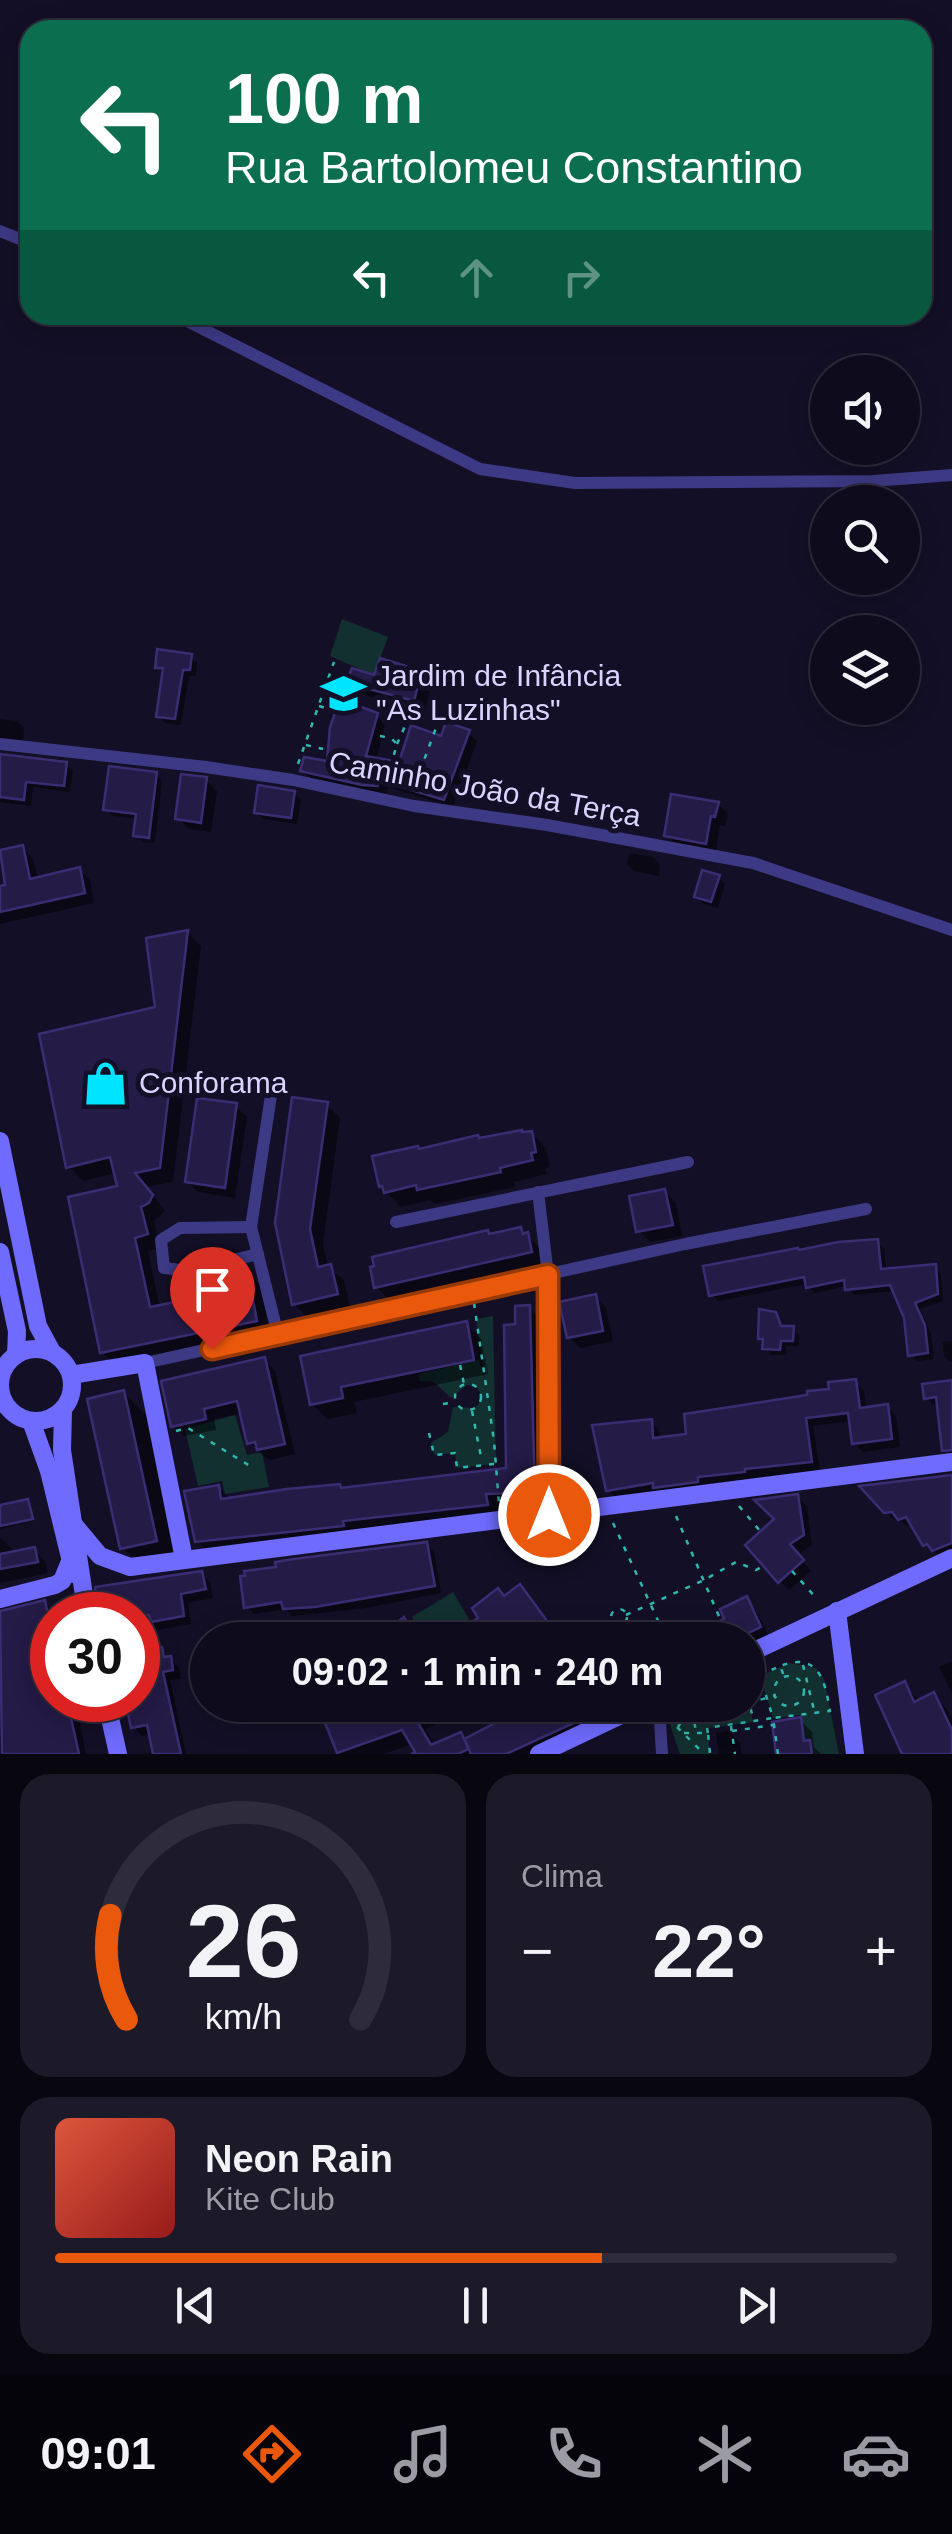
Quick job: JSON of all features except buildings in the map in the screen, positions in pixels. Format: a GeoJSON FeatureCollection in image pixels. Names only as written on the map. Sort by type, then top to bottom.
{"type":"FeatureCollection","features":[{"type":"Feature","properties":{"kind":"street"},"geometry":{"type":"LineString","coordinates":[[195,325],[480,469],[575,483],[873,481],[952,475]]}},
{"type":"Feature","properties":{"kind":"street","name":"Caminho João da Terça"},"geometry":{"type":"LineString","coordinates":[[0,744],[293,780],[414,806],[753,862],[952,930]]}},
{"type":"Feature","properties":{"kind":"street"},"geometry":{"type":"LineString","coordinates":[[272,1089],[251,1227],[278,1336]]}},
{"type":"Feature","properties":{"kind":"street"},"geometry":{"type":"LineString","coordinates":[[0,1141],[38,1326],[71,1375],[72,1387],[63,1410],[62,1450],[76,1526],[82,1590]]}},
{"type":"Feature","properties":{"kind":"street"},"geometry":{"type":"LineString","coordinates":[[396,1222],[688,1162]]}},
{"type":"Feature","properties":{"kind":"street"},"geometry":{"type":"LineString","coordinates":[[538,1192],[548,1275],[549,1515]]}},
{"type":"Feature","properties":{"kind":"street"},"geometry":{"type":"LineString","coordinates":[[71,1375],[278,1336],[548,1275],[866,1210]]}},
{"type":"Feature","properties":{"kind":"street"},"geometry":{"type":"LineString","coordinates":[[251,1227],[180,1228],[161,1240],[164,1268],[189,1271],[258,1254]]}},
{"type":"Feature","properties":{"kind":"street"},"geometry":{"type":"LineString","coordinates":[[0,1252],[17,1331],[16,1355],[2,1376],[2,1399],[19,1417],[31,1421],[54,1417],[63,1410]]}},
{"type":"Feature","properties":{"kind":"street"},"geometry":{"type":"LineString","coordinates":[[16,1355],[32,1349],[52,1352]]}},
{"type":"Feature","properties":{"kind":"street"},"geometry":{"type":"LineString","coordinates":[[146,1363],[184,1559]]}},
{"type":"Feature","properties":{"kind":"street"},"geometry":{"type":"LineString","coordinates":[[31,1421],[49,1470],[69,1564],[82,1590]]}},
{"type":"Feature","properties":{"kind":"street"},"geometry":{"type":"LineString","coordinates":[[76,1526],[100,1556],[130,1567],[952,1462]]}},
{"type":"Feature","properties":{"kind":"street"},"geometry":{"type":"LineString","coordinates":[[765,1646],[952,1558]]}},
{"type":"Feature","properties":{"kind":"street"},"geometry":{"type":"LineString","coordinates":[[0,1599],[55,1586],[62,1581],[69,1564]]}},
{"type":"Feature","properties":{"kind":"street"},"geometry":{"type":"LineString","coordinates":[[837,1612],[855,1754]]}},
{"type":"Feature","properties":{"kind":"street"},"geometry":{"type":"LineString","coordinates":[[111,1722],[118,1754]]}},
{"type":"Feature","properties":{"kind":"street"},"geometry":{"type":"LineString","coordinates":[[539,1754],[563,1749],[611,1722]]}},
{"type":"Feature","properties":{"kind":"street"},"geometry":{"type":"LineString","coordinates":[[660,1722],[663,1751]]}},
{"type":"Feature","properties":{"kind":"path"},"geometry":{"type":"LineString","coordinates":[[293,780],[334,662]]}},
{"type":"Feature","properties":{"kind":"path"},"geometry":{"type":"LineString","coordinates":[[318,706],[332,710]]}},
{"type":"Feature","properties":{"kind":"path"},"geometry":{"type":"LineString","coordinates":[[382,799],[396,744],[410,717],[431,719],[437,725],[415,781],[414,806]]}},
{"type":"Feature","properties":{"kind":"path"},"geometry":{"type":"LineString","coordinates":[[380,736],[391,738],[396,744]]}},
{"type":"Feature","properties":{"kind":"path"},"geometry":{"type":"LineString","coordinates":[[305,744],[323,749]]}},
{"type":"Feature","properties":{"kind":"path"},"geometry":{"type":"LineString","coordinates":[[472,1292],[500,1521]]}},
{"type":"Feature","properties":{"kind":"path"},"geometry":{"type":"LineString","coordinates":[[460,1365],[465,1385]]}},
{"type":"Feature","properties":{"kind":"path"},"geometry":{"type":"LineString","coordinates":[[456,1402],[457,1392],[465,1385],[475,1386],[481,1394],[480,1402],[472,1410]]}},
{"type":"Feature","properties":{"kind":"path"},"geometry":{"type":"LineString","coordinates":[[481,1394],[487,1392]]}},
{"type":"Feature","properties":{"kind":"path"},"geometry":{"type":"LineString","coordinates":[[443,1404],[456,1402]]}},
{"type":"Feature","properties":{"kind":"path"},"geometry":{"type":"LineString","coordinates":[[456,1402],[463,1409],[472,1410]]}},
{"type":"Feature","properties":{"kind":"path"},"geometry":{"type":"LineString","coordinates":[[472,1410],[483,1465]]}},
{"type":"Feature","properties":{"kind":"path"},"geometry":{"type":"LineString","coordinates":[[160,1435],[188,1428],[250,1466]]}},
{"type":"Feature","properties":{"kind":"path"},"geometry":{"type":"LineString","coordinates":[[430,1434],[434,1455],[456,1453],[457,1468],[496,1464]]}},
{"type":"Feature","properties":{"kind":"path"},"geometry":{"type":"LineString","coordinates":[[736,1502],[760,1531]]}},
{"type":"Feature","properties":{"kind":"path"},"geometry":{"type":"LineString","coordinates":[[674,1510],[722,1620]]}},
{"type":"Feature","properties":{"kind":"path"},"geometry":{"type":"LineString","coordinates":[[611,1518],[658,1622]]}},
{"type":"Feature","properties":{"kind":"path"},"geometry":{"type":"LineString","coordinates":[[626,1614],[736,1562],[756,1570],[763,1566]]}},
{"type":"Feature","properties":{"kind":"path"},"geometry":{"type":"LineString","coordinates":[[792,1571],[817,1599]]}},
{"type":"Feature","properties":{"kind":"path"},"geometry":{"type":"LineString","coordinates":[[803,1663],[814,1713]]}},
{"type":"Feature","properties":{"kind":"path"},"geometry":{"type":"LineString","coordinates":[[765,1674],[780,1666],[803,1663],[816,1668],[824,1679],[830,1711],[765,1720]]}},
{"type":"Feature","properties":{"kind":"path"},"geometry":{"type":"LineString","coordinates":[[780,1666],[784,1677]]}},
{"type":"Feature","properties":{"kind":"path"},"geometry":{"type":"LineString","coordinates":[[784,1677],[796,1678],[806,1688],[801,1700],[790,1706],[783,1705],[775,1696],[776,1684],[784,1677]]}},
{"type":"Feature","properties":{"kind":"path"},"geometry":{"type":"LineString","coordinates":[[765,1690],[778,1754]]}},
{"type":"Feature","properties":{"kind":"path"},"geometry":{"type":"LineString","coordinates":[[765,1699],[775,1696]]}},
{"type":"Feature","properties":{"kind":"path"},"geometry":{"type":"LineString","coordinates":[[790,1706],[792,1716]]}},
{"type":"Feature","properties":{"kind":"path"},"geometry":{"type":"LineString","coordinates":[[678,1728],[682,1722]]}},
{"type":"Feature","properties":{"kind":"path"},"geometry":{"type":"LineString","coordinates":[[695,1722],[696,1733]]}},
{"type":"Feature","properties":{"kind":"path"},"geometry":{"type":"LineString","coordinates":[[707,1722],[710,1754]]}},
{"type":"Feature","properties":{"kind":"path"},"geometry":{"type":"LineString","coordinates":[[683,1733],[754,1722]]}},
{"type":"Feature","properties":{"kind":"path"},"geometry":{"type":"LineString","coordinates":[[672,1723],[704,1754]]}},
{"type":"Feature","properties":{"kind":"path"},"geometry":{"type":"LineString","coordinates":[[731,1725],[735,1754]]}},
{"type":"Feature","properties":{"kind":"path"},"geometry":{"type":"LineString","coordinates":[[732,1731],[774,1725]]}},
{"type":"Feature","properties":{"kind":"green space"},"geometry":{"type":"Polygon","coordinates":[[[342,619],[388,637],[374,675],[330,656],[342,619]]]}},
{"type":"Feature","properties":{"kind":"green space"},"geometry":{"type":"Polygon","coordinates":[[[493,1316],[496,1464],[457,1468],[455,1453],[434,1455],[431,1443],[448,1432],[453,1407],[475,1408],[480,1392],[467,1385],[451,1398],[434,1382],[420,1381],[419,1374],[479,1360],[485,1379],[476,1319],[493,1316]]]}},
{"type":"Feature","properties":{"kind":"green space"},"geometry":{"type":"Polygon","coordinates":[[[235,1415],[247,1455],[262,1452],[269,1487],[225,1494],[222,1481],[198,1486],[185,1429],[235,1415]]]}},
{"type":"Feature","properties":{"kind":"green space"},"geometry":{"type":"Polygon","coordinates":[[[453,1592],[469,1619],[415,1622],[412,1617],[453,1592]]]}},
{"type":"Feature","properties":{"kind":"green space"},"geometry":{"type":"Polygon","coordinates":[[[790,1663],[816,1668],[824,1679],[839,1754],[812,1754],[810,1740],[804,1741],[800,1715],[773,1718],[765,1692],[765,1674],[790,1663]]]}},
{"type":"Feature","properties":{"kind":"green space"},"geometry":{"type":"Polygon","coordinates":[[[669,1722],[753,1722],[708,1728],[710,1754],[680,1754],[669,1722]]]}},
{"type":"Feature","properties":{"kind":"place","name":"Jardim de Infância \"As Luzinhas\""},"geometry":{"type":"Point","coordinates":[343,693]}},
{"type":"Feature","properties":{"kind":"place","name":"Conforama"},"geometry":{"type":"Point","coordinates":[106,1083]}},
{"type":"Feature","properties":{"kind":"route"},"geometry":{"type":"LineString","coordinates":[[212,1349],[548,1275],[549,1515]]}}]}
